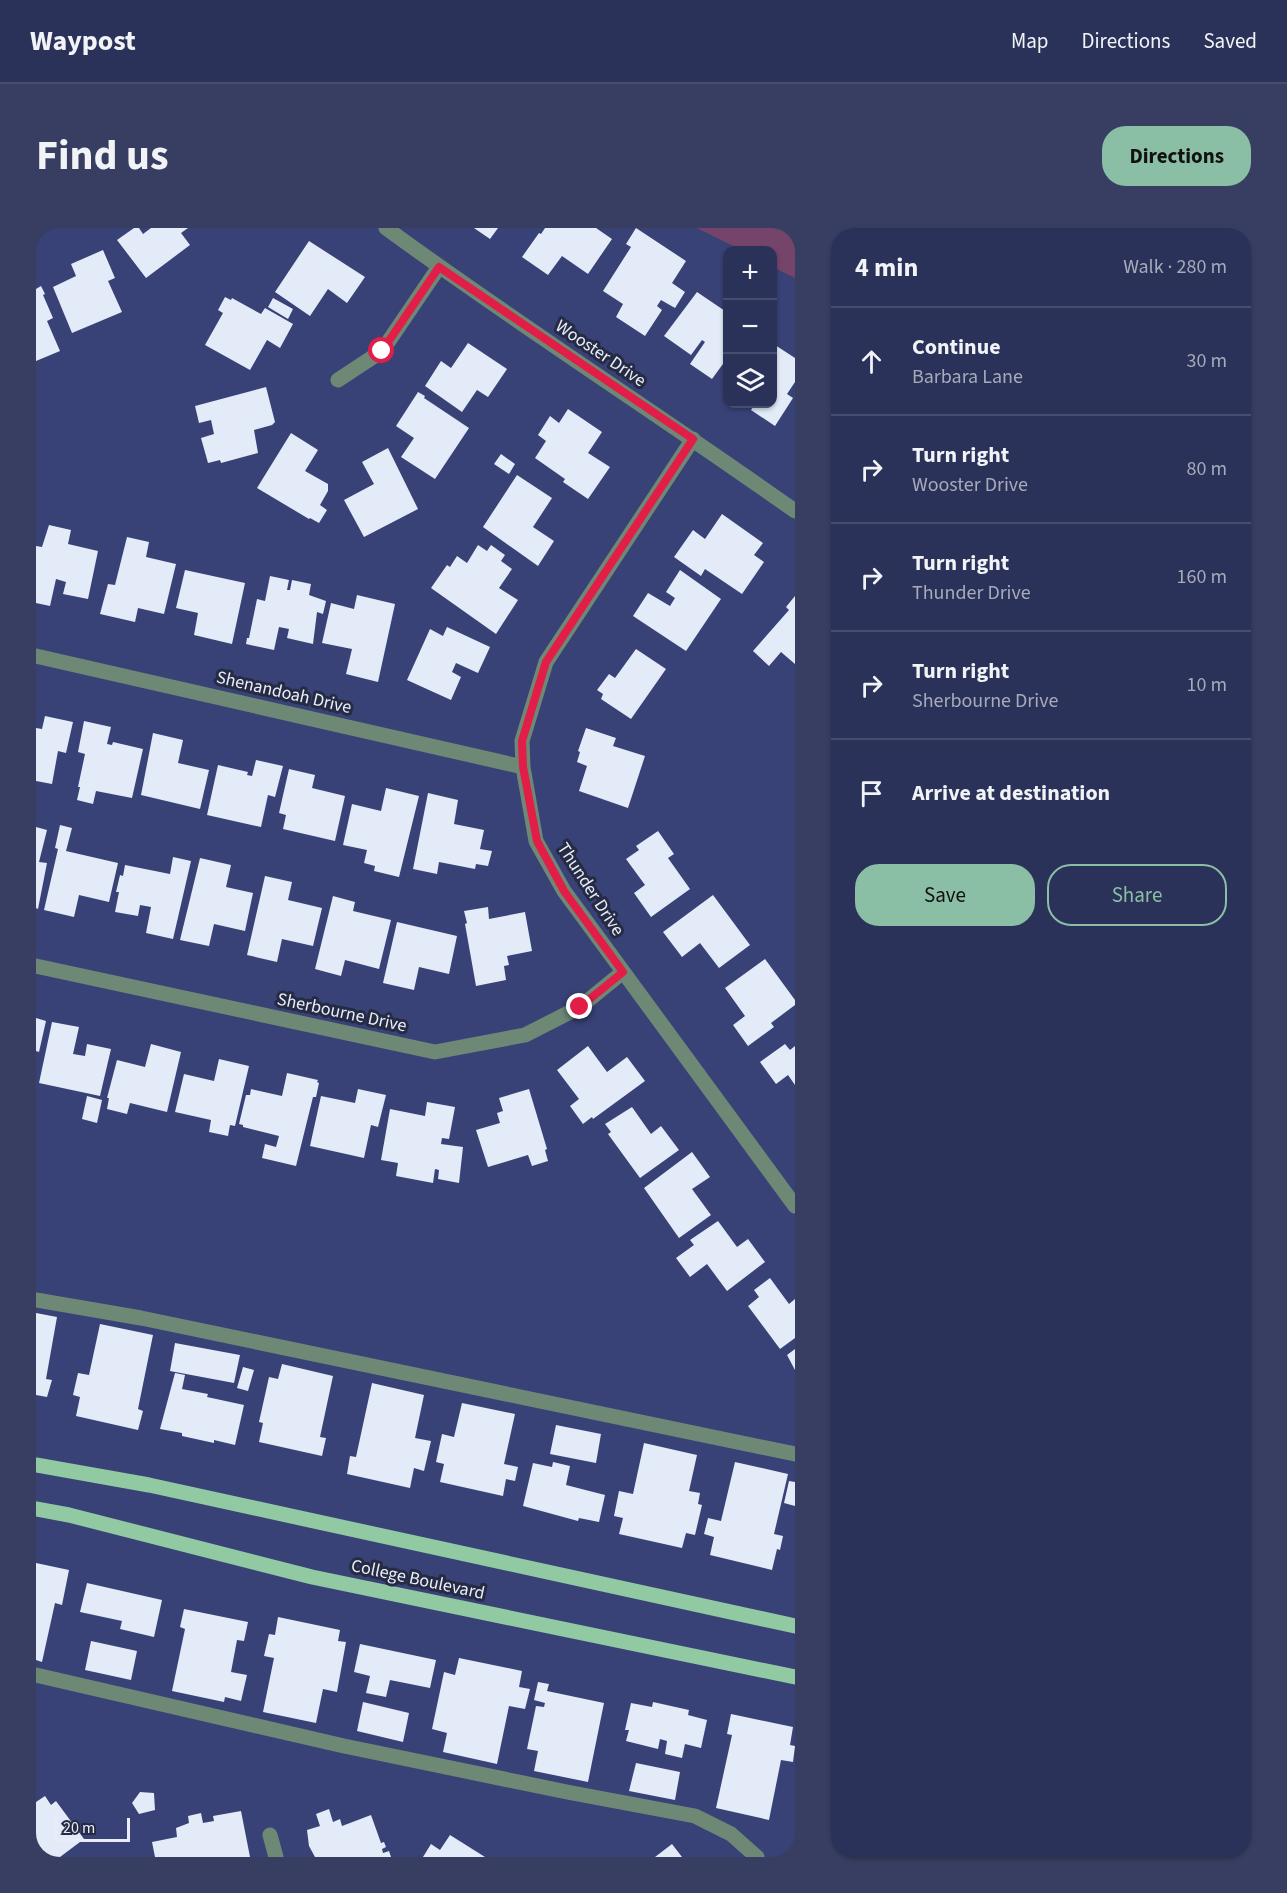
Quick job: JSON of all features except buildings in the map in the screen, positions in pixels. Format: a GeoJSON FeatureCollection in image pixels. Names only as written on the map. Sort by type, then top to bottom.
{"type":"FeatureCollection","features":[{"type":"Feature","properties":{"kind":"main road","name":"College Boulevard"},"geometry":{"type":"LineString","coordinates":[[36,1465],[150,1485],[795,1626]]}},
{"type":"Feature","properties":{"kind":"main road","name":"College Boulevard"},"geometry":{"type":"LineString","coordinates":[[36,1509],[69,1515],[312,1577],[795,1677]]}},
{"type":"Feature","properties":{"kind":"street","name":"Wooster Drive"},"geometry":{"type":"LineString","coordinates":[[386,228],[439,267],[795,511]]}},
{"type":"Feature","properties":{"kind":"street"},"geometry":{"type":"LineString","coordinates":[[338,380],[382,351],[439,267]]}},
{"type":"Feature","properties":{"kind":"street","name":"Thunder Drive"},"geometry":{"type":"LineString","coordinates":[[693,439],[546,662],[522,741],[523,767],[537,841],[564,891],[795,1206]]}},
{"type":"Feature","properties":{"kind":"street","name":"Shenandoah Drive"},"geometry":{"type":"LineString","coordinates":[[36,656],[523,767]]}},
{"type":"Feature","properties":{"kind":"street","name":"Sherbourne Drive"},"geometry":{"type":"LineString","coordinates":[[36,966],[435,1052],[525,1035],[580,1007],[623,972]]}},
{"type":"Feature","properties":{"kind":"street"},"geometry":{"type":"LineString","coordinates":[[36,1300],[141,1318],[795,1454]]}},
{"type":"Feature","properties":{"kind":"street"},"geometry":{"type":"LineString","coordinates":[[36,1676],[344,1746],[695,1816],[731,1834],[757,1857]]}},
{"type":"Feature","properties":{"kind":"street"},"geometry":{"type":"LineString","coordinates":[[270,1835],[276,1857]]}},
{"type":"Feature","properties":{"kind":"shaded area"},"geometry":{"type":"Polygon","coordinates":[[[697,228],[795,228],[795,278],[777,269],[777,246],[733,246],[697,228]]]}},
{"type":"Feature","properties":{"kind":"route"},"geometry":{"type":"LineString","coordinates":[[382,351],[439,267],[693,439],[546,662],[522,741],[523,767],[537,841],[564,891],[623,972],[580,1007]]}}]}
